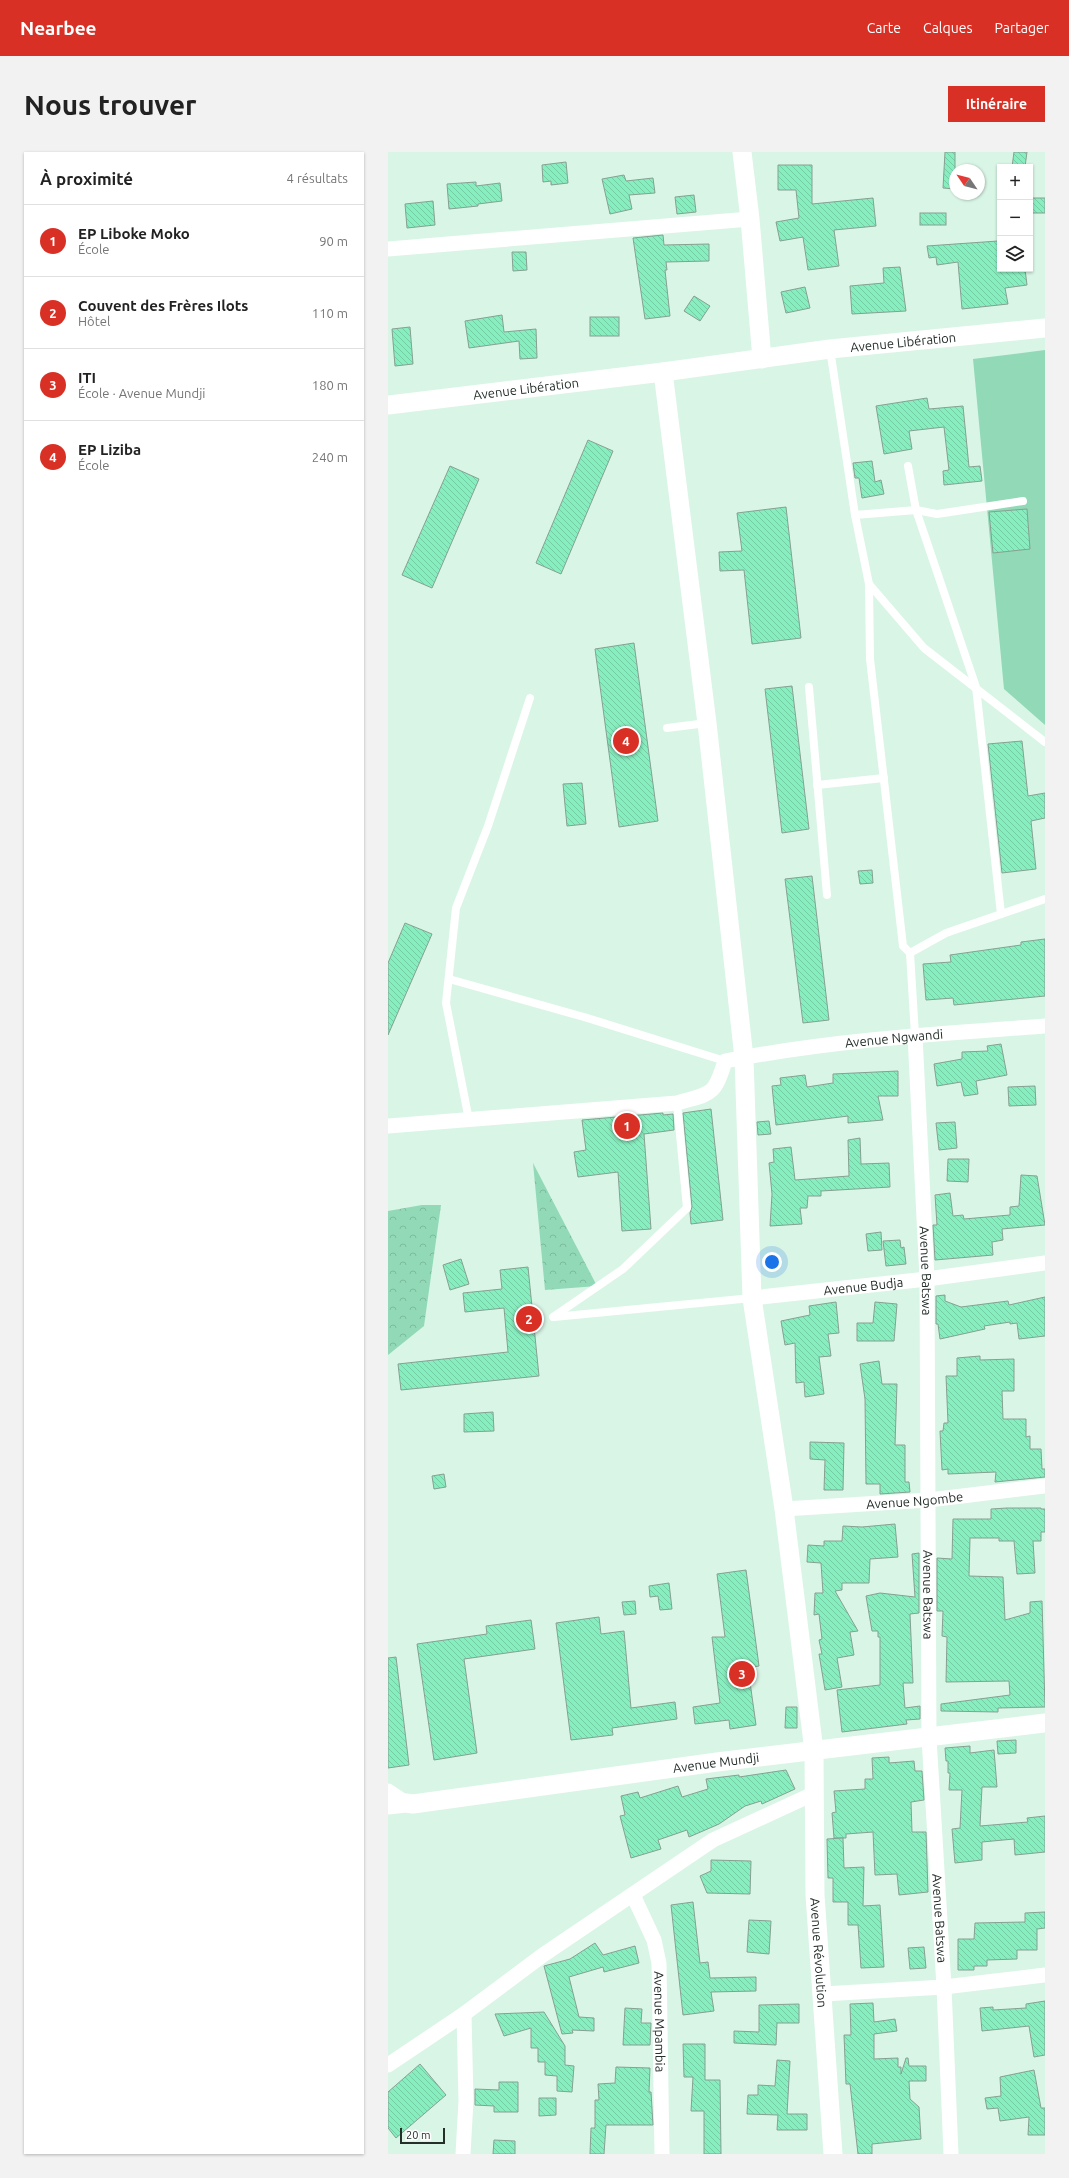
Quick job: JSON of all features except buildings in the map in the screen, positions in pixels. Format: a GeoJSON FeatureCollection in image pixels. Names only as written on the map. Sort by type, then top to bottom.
{"type":"FeatureCollection","features":[{"type":"Feature","properties":{"kind":"street"},"geometry":{"type":"LineString","coordinates":[[742,152],[750,219],[762,358]]}},
{"type":"Feature","properties":{"kind":"street"},"geometry":{"type":"LineString","coordinates":[[388,249],[750,219]]}},
{"type":"Feature","properties":{"kind":"street","name":"Avenue Libération"},"geometry":{"type":"LineString","coordinates":[[388,404],[663,372],[830,349],[1045,328]]}},
{"type":"Feature","properties":{"kind":"street","name":"Avenue Révolution"},"geometry":{"type":"LineString","coordinates":[[663,372],[706,723],[744,1058],[752,1298],[784,1509],[814,1752],[815,1895],[833,2154]]}},
{"type":"Feature","properties":{"kind":"street","name":"Avenue Ngwandi"},"geometry":{"type":"LineString","coordinates":[[725,1061],[796,1048],[915,1035],[1045,1026]]}},
{"type":"Feature","properties":{"kind":"street","name":"Avenue Batswa"},"geometry":{"type":"LineString","coordinates":[[915,1035],[927,1279],[929,1738],[944,1987],[951,2154]]}},
{"type":"Feature","properties":{"kind":"street"},"geometry":{"type":"LineString","coordinates":[[388,1126],[677,1103],[709,1094],[718,1084],[725,1061]]}},
{"type":"Feature","properties":{"kind":"street","name":"Avenue Budja"},"geometry":{"type":"LineString","coordinates":[[752,1298],[927,1279],[1045,1263]]}},
{"type":"Feature","properties":{"kind":"street","name":"Avenue Ngombe"},"geometry":{"type":"LineString","coordinates":[[784,1509],[929,1500],[1045,1486]]}},
{"type":"Feature","properties":{"kind":"street","name":"Avenue Mundji"},"geometry":{"type":"LineString","coordinates":[[397,1804],[414,1804],[717,1762],[814,1752],[1045,1723]]}},
{"type":"Feature","properties":{"kind":"street"},"geometry":{"type":"LineString","coordinates":[[388,1791],[397,1804]]}},
{"type":"Feature","properties":{"kind":"street"},"geometry":{"type":"LineString","coordinates":[[388,2066],[464,2014],[543,1955],[713,1840],[814,1794]]}},
{"type":"Feature","properties":{"kind":"street","name":"Avenue Mpambia"},"geometry":{"type":"LineString","coordinates":[[633,1895],[654,1940],[659,1963],[662,2154]]}},
{"type":"Feature","properties":{"kind":"street"},"geometry":{"type":"LineString","coordinates":[[822,1994],[944,1987],[1045,1975]]}},
{"type":"Feature","properties":{"kind":"street"},"geometry":{"type":"LineString","coordinates":[[463,2154],[466,2101],[464,2014]]}},
{"type":"Feature","properties":{"kind":"lane"},"geometry":{"type":"LineString","coordinates":[[830,349],[855,515],[870,584],[870,659],[903,946],[910,953],[915,1035]]}},
{"type":"Feature","properties":{"kind":"lane"},"geometry":{"type":"LineString","coordinates":[[908,466],[916,510],[976,687],[1001,914]]}},
{"type":"Feature","properties":{"kind":"lane"},"geometry":{"type":"LineString","coordinates":[[855,515],[916,510],[937,514],[1023,501]]}},
{"type":"Feature","properties":{"kind":"lane"},"geometry":{"type":"LineString","coordinates":[[870,584],[924,648],[1045,742]]}},
{"type":"Feature","properties":{"kind":"lane"},"geometry":{"type":"LineString","coordinates":[[809,687],[827,895]]}},
{"type":"Feature","properties":{"kind":"lane"},"geometry":{"type":"LineString","coordinates":[[469,1120],[446,1003],[456,908],[488,826],[530,698]]}},
{"type":"Feature","properties":{"kind":"lane"},"geometry":{"type":"LineString","coordinates":[[667,728],[706,723]]}},
{"type":"Feature","properties":{"kind":"lane"},"geometry":{"type":"LineString","coordinates":[[817,785],[884,778]]}},
{"type":"Feature","properties":{"kind":"lane"},"geometry":{"type":"LineString","coordinates":[[910,953],[946,933],[1045,899]]}},
{"type":"Feature","properties":{"kind":"lane"},"geometry":{"type":"LineString","coordinates":[[448,979],[584,1017],[725,1061]]}},
{"type":"Feature","properties":{"kind":"lane"},"geometry":{"type":"LineString","coordinates":[[677,1103],[687,1208],[623,1269],[554,1317],[752,1298]]}},
{"type":"Feature","properties":{"kind":"green space"},"geometry":{"type":"Polygon","coordinates":[[[1045,350],[1045,725],[1004,689],[973,359],[1045,350]]]}},
{"type":"Feature","properties":{"kind":"green space"},"geometry":{"type":"Polygon","coordinates":[[[533,1163],[597,1286],[545,1290],[533,1163]]]}},
{"type":"Feature","properties":{"kind":"green space"},"geometry":{"type":"Polygon","coordinates":[[[422,1205],[441,1205],[424,1326],[388,1355],[388,1211],[422,1205]]]}},
{"type":"Feature","properties":{"kind":"place","name":"EP Liziba"},"geometry":{"type":"Point","coordinates":[626,741]}},
{"type":"Feature","properties":{"kind":"place","name":"EP Liboke Moko"},"geometry":{"type":"Point","coordinates":[627,1126]}},
{"type":"Feature","properties":{"kind":"place","name":"Couvent des Frères Ilots"},"geometry":{"type":"Point","coordinates":[529,1319]}},
{"type":"Feature","properties":{"kind":"place","name":"ITI"},"geometry":{"type":"Point","coordinates":[742,1674]}}]}
